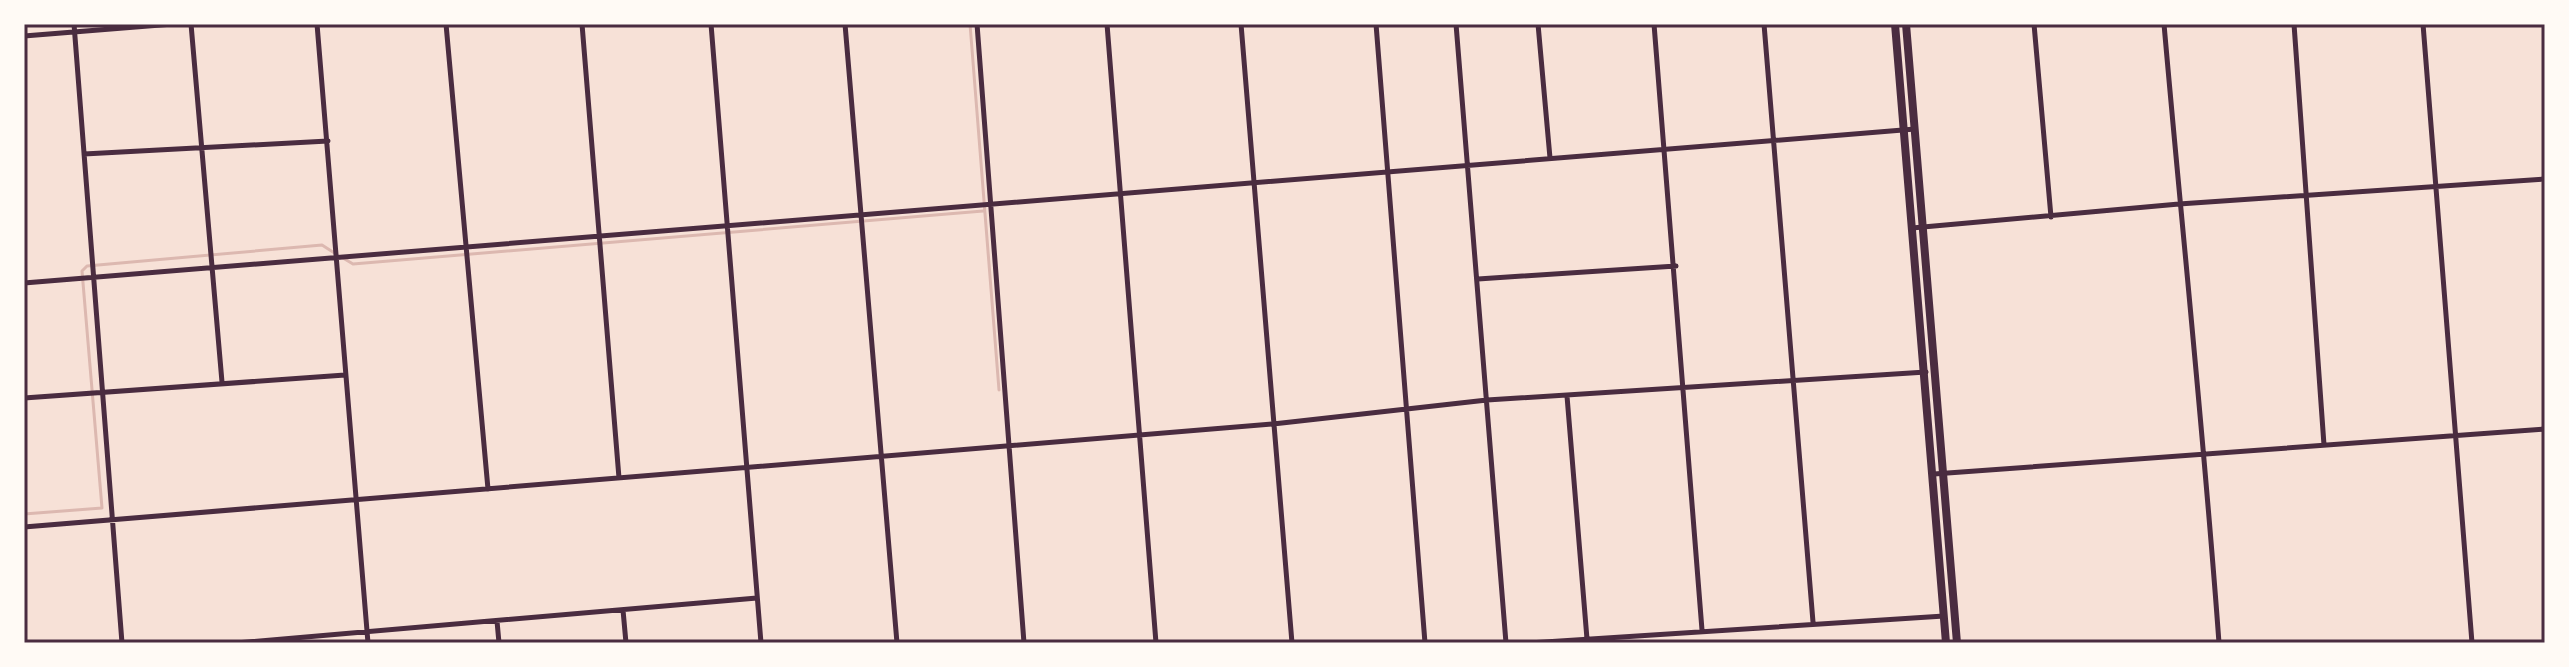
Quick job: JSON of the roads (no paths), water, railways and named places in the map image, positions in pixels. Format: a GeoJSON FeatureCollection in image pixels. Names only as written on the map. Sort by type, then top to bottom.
{"type":"FeatureCollection","features":[{"type":"Feature","properties":{"kind":"main road"},"geometry":{"type":"LineString","coordinates":[[1895,24],[1924,372],[1939,474],[1957,643]]}},
{"type":"Feature","properties":{"kind":"main road"},"geometry":{"type":"LineString","coordinates":[[1906,24],[1935,372],[1946,643]]}},
{"type":"Feature","properties":{"kind":"street"},"geometry":{"type":"LineString","coordinates":[[74,24],[122,643]]}},
{"type":"Feature","properties":{"kind":"street"},"geometry":{"type":"LineString","coordinates":[[24,36],[173,24]]}},
{"type":"Feature","properties":{"kind":"street"},"geometry":{"type":"LineString","coordinates":[[191,24],[222,382]]}},
{"type":"Feature","properties":{"kind":"street"},"geometry":{"type":"LineString","coordinates":[[317,24],[368,643]]}},
{"type":"Feature","properties":{"kind":"street"},"geometry":{"type":"LineString","coordinates":[[446,24],[488,489]]}},
{"type":"Feature","properties":{"kind":"street"},"geometry":{"type":"LineString","coordinates":[[582,24],[619,478]]}},
{"type":"Feature","properties":{"kind":"street"},"geometry":{"type":"LineString","coordinates":[[711,24],[761,643]]}},
{"type":"Feature","properties":{"kind":"street"},"geometry":{"type":"LineString","coordinates":[[845,24],[897,643]]}},
{"type":"Feature","properties":{"kind":"street"},"geometry":{"type":"LineString","coordinates":[[977,24],[993,203],[1024,643]]}},
{"type":"Feature","properties":{"kind":"street"},"geometry":{"type":"LineString","coordinates":[[1107,24],[1156,643]]}},
{"type":"Feature","properties":{"kind":"street"},"geometry":{"type":"LineString","coordinates":[[1241,24],[1292,643]]}},
{"type":"Feature","properties":{"kind":"street"},"geometry":{"type":"LineString","coordinates":[[1376,24],[1425,643]]}},
{"type":"Feature","properties":{"kind":"street"},"geometry":{"type":"LineString","coordinates":[[1456,24],[1506,643]]}},
{"type":"Feature","properties":{"kind":"street"},"geometry":{"type":"LineString","coordinates":[[1538,24],[1550,158]]}},
{"type":"Feature","properties":{"kind":"street"},"geometry":{"type":"LineString","coordinates":[[1654,24],[1676,266],[1702,630]]}},
{"type":"Feature","properties":{"kind":"street"},"geometry":{"type":"LineString","coordinates":[[1764,24],[1813,622]]}},
{"type":"Feature","properties":{"kind":"street"},"geometry":{"type":"LineString","coordinates":[[2034,24],[2051,217]]}},
{"type":"Feature","properties":{"kind":"street"},"geometry":{"type":"LineString","coordinates":[[2164,24],[2205,454],[2219,643]]}},
{"type":"Feature","properties":{"kind":"street"},"geometry":{"type":"LineString","coordinates":[[2294,24],[2324,445]]}},
{"type":"Feature","properties":{"kind":"street"},"geometry":{"type":"LineString","coordinates":[[2423,24],[2472,643]]}},
{"type":"Feature","properties":{"kind":"street"},"geometry":{"type":"LineString","coordinates":[[24,283],[1773,138],[1915,129]]}},
{"type":"Feature","properties":{"kind":"street"},"geometry":{"type":"LineString","coordinates":[[84,154],[328,141]]}},
{"type":"Feature","properties":{"kind":"street"},"geometry":{"type":"LineString","coordinates":[[1911,228],[2304,194],[2545,179]]}},
{"type":"Feature","properties":{"kind":"street"},"geometry":{"type":"LineString","coordinates":[[1478,279],[1676,266]]}},
{"type":"Feature","properties":{"kind":"street"},"geometry":{"type":"LineString","coordinates":[[24,527],[1273,424],[1487,400],[1935,372]]}},
{"type":"Feature","properties":{"kind":"street"},"geometry":{"type":"LineString","coordinates":[[24,398],[345,375]]}},
{"type":"Feature","properties":{"kind":"street"},"geometry":{"type":"LineString","coordinates":[[1567,396],[1587,639]]}},
{"type":"Feature","properties":{"kind":"street"},"geometry":{"type":"LineString","coordinates":[[1939,474],[2545,429]]}},
{"type":"Feature","properties":{"kind":"street"},"geometry":{"type":"LineString","coordinates":[[236,643],[757,598]]}},
{"type":"Feature","properties":{"kind":"street"},"geometry":{"type":"LineString","coordinates":[[623,610],[626,643]]}},
{"type":"Feature","properties":{"kind":"street"},"geometry":{"type":"LineString","coordinates":[[1529,643],[1813,622],[1944,616]]}},
{"type":"Feature","properties":{"kind":"street"},"geometry":{"type":"LineString","coordinates":[[497,621],[499,643]]}},
{"type":"Feature","properties":{"kind":"waterway"},"geometry":{"type":"LineString","coordinates":[[970,24],[999,390]]}},
{"type":"Feature","properties":{"kind":"waterway"},"geometry":{"type":"LineString","coordinates":[[343,258],[353,264],[983,211]]}},
{"type":"Feature","properties":{"kind":"waterway"},"geometry":{"type":"LineString","coordinates":[[24,514],[102,508],[82,271],[87,266],[322,245],[336,254]]}}]}
